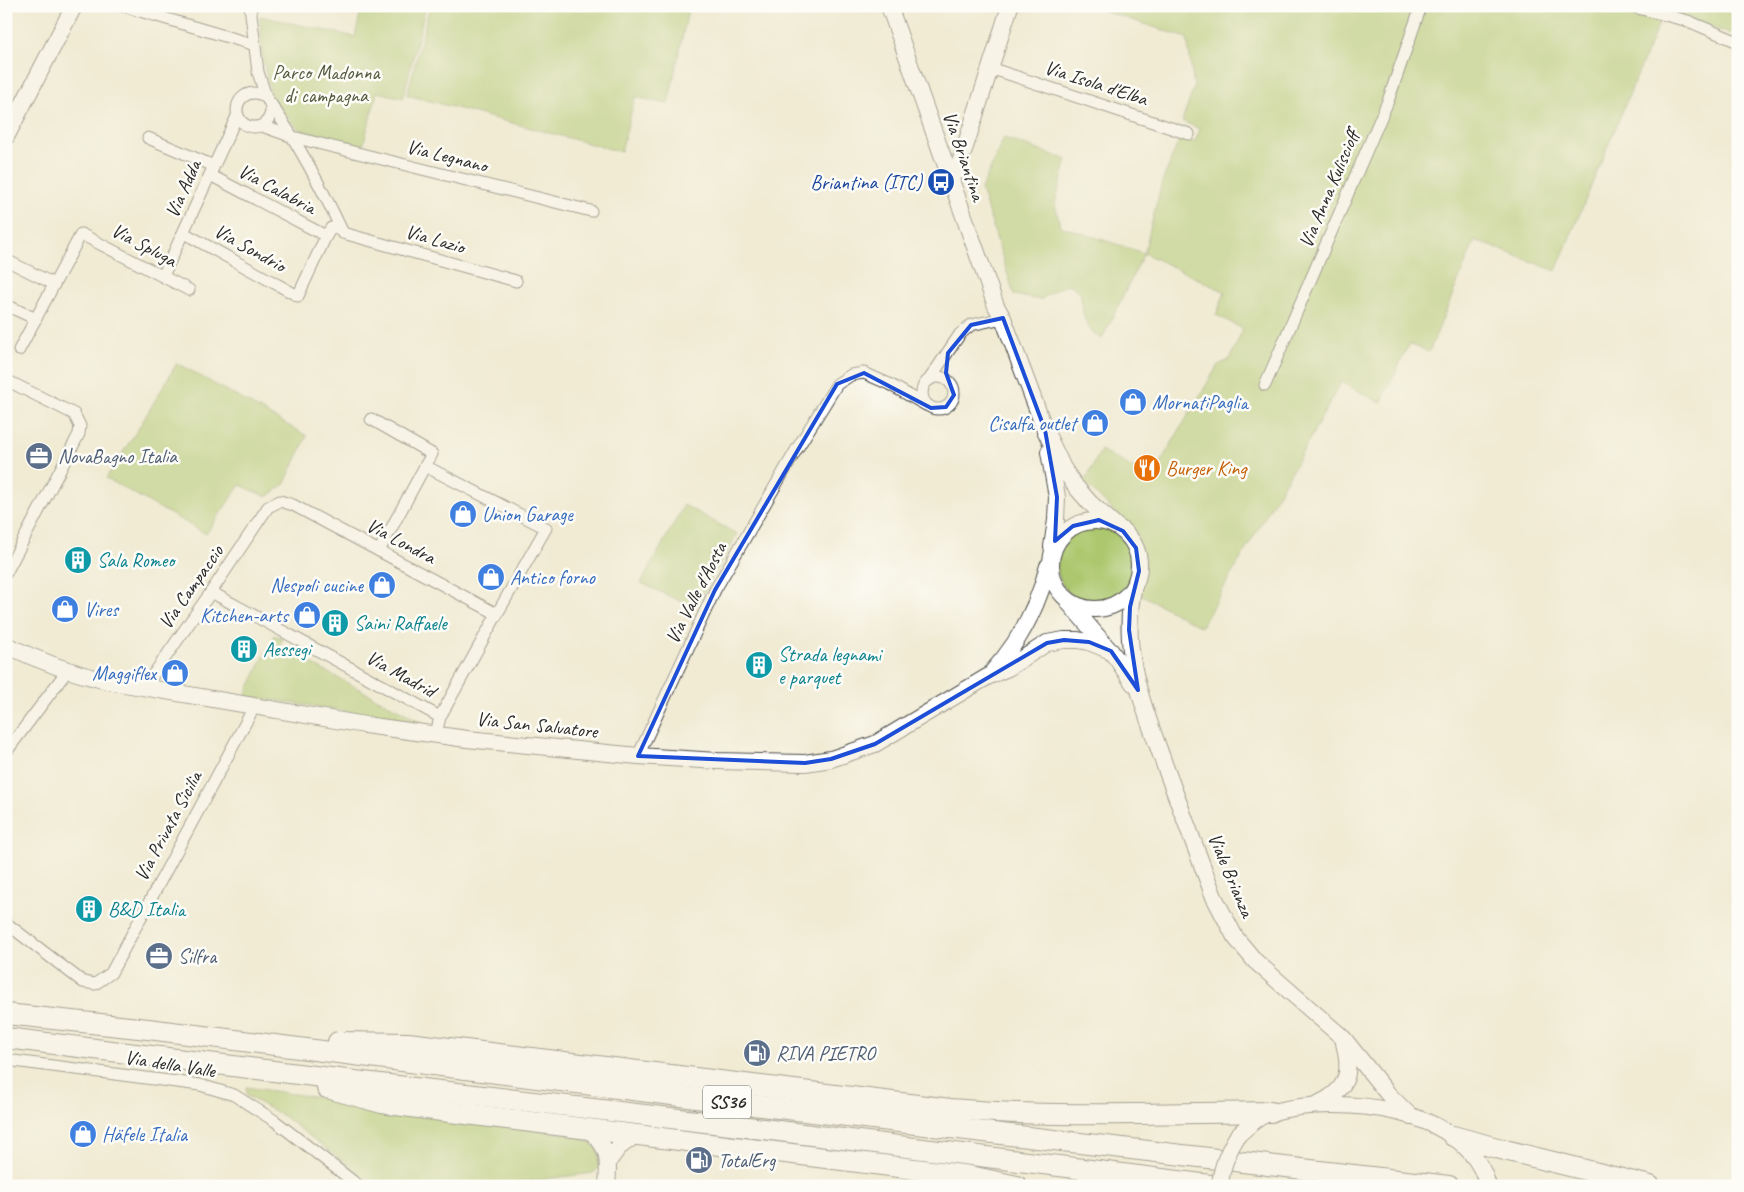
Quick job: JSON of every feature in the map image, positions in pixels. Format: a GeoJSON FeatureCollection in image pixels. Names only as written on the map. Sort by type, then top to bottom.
{"type":"FeatureCollection","features":[{"type":"Feature","properties":{"kind":"highway","name":"SS36"},"geometry":{"type":"LineString","coordinates":[[6,1014],[244,1041],[744,1104],[1449,1186]]}},
{"type":"Feature","properties":{"kind":"highway","name":"SS36"},"geometry":{"type":"LineString","coordinates":[[6,1038],[748,1127],[1219,1186]]}},
{"type":"Feature","properties":{"kind":"highway"},"geometry":{"type":"LineString","coordinates":[[244,1041],[408,1042],[995,1113],[1049,1115],[1271,1112]]}},
{"type":"Feature","properties":{"kind":"highway"},"geometry":{"type":"LineString","coordinates":[[248,1068],[382,1102],[634,1136],[970,1176],[1017,1186]]}},
{"type":"Feature","properties":{"kind":"highway"},"geometry":{"type":"LineString","coordinates":[[1453,1136],[1650,1186]]}},
{"type":"Feature","properties":{"kind":"main road"},"geometry":{"type":"LineString","coordinates":[[6,137],[74,6]]}},
{"type":"Feature","properties":{"kind":"main road","name":"Via Briantina"},"geometry":{"type":"LineString","coordinates":[[889,6],[992,296],[1003,318],[1045,430],[1063,468],[1076,487],[1090,503],[1114,524]]}},
{"type":"Feature","properties":{"kind":"main road","name":"Via Briantina"},"geometry":{"type":"LineString","coordinates":[[898,6],[1004,305],[1003,318]]}},
{"type":"Feature","properties":{"kind":"main road"},"geometry":{"type":"LineString","coordinates":[[957,172],[1010,6]]}},
{"type":"Feature","properties":{"kind":"main road","name":"Via Briantina"},"geometry":{"type":"LineString","coordinates":[[1045,430],[1057,496],[1051,555]]}},
{"type":"Feature","properties":{"kind":"main road"},"geometry":{"type":"LineString","coordinates":[[1099,520],[1114,524],[1123,531],[1136,548],[1139,563],[1130,607],[1129,630],[1130,648],[1138,690],[1111,651],[1056,587],[1050,571],[1051,555],[1060,536],[1073,526],[1083,522],[1099,520]]}},
{"type":"Feature","properties":{"kind":"main road","name":"Via San Salvatore"},"geometry":{"type":"LineString","coordinates":[[988,677],[1010,652],[1036,607],[1051,555]]}},
{"type":"Feature","properties":{"kind":"main road"},"geometry":{"type":"LineString","coordinates":[[1066,599],[1079,607],[1091,610],[1106,608],[1120,602],[1134,585]]}},
{"type":"Feature","properties":{"kind":"main road","name":"Via San Salvatore"},"geometry":{"type":"LineString","coordinates":[[6,645],[39,660],[100,679],[365,725],[467,739],[638,756],[805,763],[831,759],[875,744],[988,677],[1008,668],[1100,609]]}},
{"type":"Feature","properties":{"kind":"main road","name":"Via San Salvatore"},"geometry":{"type":"LineString","coordinates":[[1046,643],[1078,640],[1089,642],[1111,651]]}},
{"type":"Feature","properties":{"kind":"main road","name":"Viale Brianza"},"geometry":{"type":"LineString","coordinates":[[1138,690],[1214,897],[1235,938],[1255,961],[1343,1038],[1388,1094],[1411,1117]]}},
{"type":"Feature","properties":{"kind":"main road"},"geometry":{"type":"LineString","coordinates":[[1314,1106],[1335,1094],[1344,1082],[1349,1059],[1343,1038]]}},
{"type":"Feature","properties":{"kind":"main road"},"geometry":{"type":"LineString","coordinates":[[1219,1186],[1222,1168],[1238,1135],[1256,1120],[1271,1112],[1335,1105],[1364,1107],[1411,1117],[1433,1125],[1453,1136],[1466,1148],[1486,1179]]}},
{"type":"Feature","properties":{"kind":"main road"},"geometry":{"type":"LineString","coordinates":[[589,1130],[603,1143],[606,1149],[608,1162],[607,1186]]}},
{"type":"Feature","properties":{"kind":"main road"},"geometry":{"type":"LineString","coordinates":[[608,1162],[618,1148],[634,1136]]}},
{"type":"Feature","properties":{"kind":"street"},"geometry":{"type":"LineString","coordinates":[[123,6],[255,45]]}},
{"type":"Feature","properties":{"kind":"street"},"geometry":{"type":"LineString","coordinates":[[250,6],[258,72],[268,101],[270,117],[262,126]]}},
{"type":"Feature","properties":{"kind":"street","name":"Via Anna Kuliscioff"},"geometry":{"type":"LineString","coordinates":[[1265,385],[1388,101],[1421,6]]}},
{"type":"Feature","properties":{"kind":"street"},"geometry":{"type":"LineString","coordinates":[[1630,6],[1688,21],[1738,42]]}},
{"type":"Feature","properties":{"kind":"street","name":"Via Isola d'Elba"},"geometry":{"type":"LineString","coordinates":[[990,68],[1189,134]]}},
{"type":"Feature","properties":{"kind":"street"},"geometry":{"type":"LineString","coordinates":[[258,72],[237,106],[237,116],[242,123],[250,128],[262,126],[293,137]]}},
{"type":"Feature","properties":{"kind":"street"},"geometry":{"type":"LineString","coordinates":[[243,97],[254,93],[268,101],[293,137],[325,195],[343,233]]}},
{"type":"Feature","properties":{"kind":"street","name":"Via Adda"},"geometry":{"type":"LineString","coordinates":[[163,276],[237,116]]}},
{"type":"Feature","properties":{"kind":"street","name":"Via Legnano"},"geometry":{"type":"LineString","coordinates":[[293,137],[591,211]]}},
{"type":"Feature","properties":{"kind":"street","name":"Via Calabria"},"geometry":{"type":"LineString","coordinates":[[148,138],[212,170],[326,236]]}},
{"type":"Feature","properties":{"kind":"street"},"geometry":{"type":"LineString","coordinates":[[326,236],[332,228],[338,229],[343,233]]}},
{"type":"Feature","properties":{"kind":"street","name":"Via Sondrio"},"geometry":{"type":"LineString","coordinates":[[184,233],[298,296],[326,236]]}},
{"type":"Feature","properties":{"kind":"street","name":"Via Lazio"},"geometry":{"type":"LineString","coordinates":[[343,233],[516,281]]}},
{"type":"Feature","properties":{"kind":"street","name":"Via Spluga"},"geometry":{"type":"LineString","coordinates":[[54,284],[81,234],[189,290]]}},
{"type":"Feature","properties":{"kind":"street"},"geometry":{"type":"LineString","coordinates":[[6,260],[54,284],[19,350]]}},
{"type":"Feature","properties":{"kind":"street"},"geometry":{"type":"LineString","coordinates":[[6,305],[36,319]]}},
{"type":"Feature","properties":{"kind":"street"},"geometry":{"type":"LineString","coordinates":[[948,353],[946,365],[949,381],[954,390],[953,400],[941,409],[936,409],[926,404],[922,395],[927,382],[960,334],[971,325],[1003,318]]}},
{"type":"Feature","properties":{"kind":"street","name":"Via Valle d'Aosta"},"geometry":{"type":"LineString","coordinates":[[638,756],[715,590],[837,384],[851,375],[864,372],[926,404]]}},
{"type":"Feature","properties":{"kind":"street"},"geometry":{"type":"LineString","coordinates":[[890,384],[909,387],[939,377],[949,381]]}},
{"type":"Feature","properties":{"kind":"street"},"geometry":{"type":"LineString","coordinates":[[6,380],[74,414],[80,426],[79,434],[71,450],[6,573]]}},
{"type":"Feature","properties":{"kind":"street"},"geometry":{"type":"LineString","coordinates":[[371,419],[432,454],[379,551]]}},
{"type":"Feature","properties":{"kind":"street"},"geometry":{"type":"LineString","coordinates":[[426,466],[546,528],[496,614],[440,717],[436,734]]}},
{"type":"Feature","properties":{"kind":"street","name":"Via Londra"},"geometry":{"type":"LineString","coordinates":[[268,507],[280,501],[293,505],[496,614]]}},
{"type":"Feature","properties":{"kind":"street","name":"Via Campaccio"},"geometry":{"type":"LineString","coordinates":[[144,688],[268,507]]}},
{"type":"Feature","properties":{"kind":"street","name":"Via Madrid"},"geometry":{"type":"LineString","coordinates":[[211,592],[440,717]]}},
{"type":"Feature","properties":{"kind":"street"},"geometry":{"type":"LineString","coordinates":[[6,752],[67,670]]}},
{"type":"Feature","properties":{"kind":"street","name":"Via Privata Sicilia"},"geometry":{"type":"LineString","coordinates":[[6,923],[83,982],[96,984],[111,973],[254,707]]}},
{"type":"Feature","properties":{"kind":"street","name":"Via della Valle"},"geometry":{"type":"LineString","coordinates":[[6,1060],[200,1085],[234,1095],[275,1121],[359,1186]]}},
{"type":"Feature","properties":{"kind":"highlighted area"},"geometry":{"type":"Polygon","coordinates":[[[1003,318],[1045,430],[1057,497],[1055,541],[1073,526],[1099,520],[1123,531],[1136,548],[1139,571],[1130,607],[1129,630],[1138,690],[1111,651],[1089,642],[1064,640],[1047,643],[875,744],[831,759],[805,763],[638,756],[715,590],[837,384],[864,373],[931,408],[946,407],[954,395],[946,373],[948,353],[971,325],[1003,318]]]}},
{"type":"Feature","properties":{"kind":"green space","name":"Parco Madonna di campagna"},"geometry":{"type":"Polygon","coordinates":[[[362,6],[426,6],[403,98],[377,92],[363,146],[298,129],[279,108],[270,94],[262,53],[260,16],[355,37],[362,6]]]}},
{"type":"Feature","properties":{"kind":"green space"},"geometry":{"type":"Polygon","coordinates":[[[430,6],[689,6],[668,104],[635,97],[621,152],[407,95],[430,6]]]}},
{"type":"Feature","properties":{"kind":"green space"},"geometry":{"type":"Polygon","coordinates":[[[1089,6],[1651,6],[1662,16],[1556,271],[1475,240],[1429,352],[1409,344],[1381,403],[1341,382],[1201,627],[1140,594],[1145,561],[1136,534],[1084,482],[1101,450],[1151,478],[1218,365],[1229,360],[1243,329],[1216,315],[1225,292],[1144,253],[1162,182],[1180,138],[1195,142],[1200,129],[1182,121],[1194,87],[1187,38],[1089,6]]]}},
{"type":"Feature","properties":{"kind":"green space"},"geometry":{"type":"Polygon","coordinates":[[[1657,6],[1738,6],[1738,21],[1730,34],[1657,6]]]}},
{"type":"Feature","properties":{"kind":"green space"},"geometry":{"type":"Polygon","coordinates":[[[1004,138],[1067,160],[1055,203],[1060,226],[1144,253],[1102,339],[1091,330],[1085,320],[1081,294],[1070,284],[1055,290],[1040,300],[1014,295],[981,189],[1004,138]]]}},
{"type":"Feature","properties":{"kind":"green space"},"geometry":{"type":"Polygon","coordinates":[[[177,363],[307,436],[284,485],[267,497],[240,485],[206,534],[106,478],[140,426],[177,363]]]}},
{"type":"Feature","properties":{"kind":"green space"},"geometry":{"type":"Polygon","coordinates":[[[684,505],[737,534],[695,608],[641,583],[684,505]]]}},
{"type":"Feature","properties":{"kind":"green space"},"geometry":{"type":"Polygon","coordinates":[[[1095,527],[1110,530],[1122,538],[1130,550],[1133,565],[1130,580],[1122,592],[1110,600],[1095,603],[1080,600],[1068,592],[1060,580],[1057,565],[1060,550],[1068,538],[1080,530],[1095,527]]]}},
{"type":"Feature","properties":{"kind":"green space"},"geometry":{"type":"Polygon","coordinates":[[[274,635],[283,638],[279,647],[424,723],[245,696],[274,635]]]}},
{"type":"Feature","properties":{"kind":"green space"},"geometry":{"type":"Polygon","coordinates":[[[246,1087],[573,1135],[585,1139],[598,1149],[599,1168],[593,1173],[491,1186],[412,1186],[405,1181],[399,1186],[374,1186],[283,1116],[247,1096],[246,1087]]]}},
{"type":"Feature","properties":{"kind":"place","name":"Briantina (ITC)"},"geometry":{"type":"Point","coordinates":[941,182]}},
{"type":"Feature","properties":{"kind":"place","name":"MornatiPaglia"},"geometry":{"type":"Point","coordinates":[1133,402]}},
{"type":"Feature","properties":{"kind":"place","name":"Cisalfa outlet"},"geometry":{"type":"Point","coordinates":[1095,423]}},
{"type":"Feature","properties":{"kind":"place","name":"NovaBagno Italia"},"geometry":{"type":"Point","coordinates":[39,456]}},
{"type":"Feature","properties":{"kind":"place","name":"Burger King"},"geometry":{"type":"Point","coordinates":[1147,468]}},
{"type":"Feature","properties":{"kind":"place","name":"Union Garage"},"geometry":{"type":"Point","coordinates":[463,514]}},
{"type":"Feature","properties":{"kind":"place","name":"Sala Romeo"},"geometry":{"type":"Point","coordinates":[78,560]}},
{"type":"Feature","properties":{"kind":"place","name":"Antico forno"},"geometry":{"type":"Point","coordinates":[491,577]}},
{"type":"Feature","properties":{"kind":"place","name":"Nespoli cucine"},"geometry":{"type":"Point","coordinates":[382,585]}},
{"type":"Feature","properties":{"kind":"place","name":"Vires"},"geometry":{"type":"Point","coordinates":[65,609]}},
{"type":"Feature","properties":{"kind":"place","name":"Kitchen-arts"},"geometry":{"type":"Point","coordinates":[307,615]}},
{"type":"Feature","properties":{"kind":"place","name":"Saini Raffaele"},"geometry":{"type":"Point","coordinates":[335,623]}},
{"type":"Feature","properties":{"kind":"place","name":"Aessegi"},"geometry":{"type":"Point","coordinates":[244,649]}},
{"type":"Feature","properties":{"kind":"place","name":"Strada legnami e parquet"},"geometry":{"type":"Point","coordinates":[759,665]}},
{"type":"Feature","properties":{"kind":"place","name":"Maggiflex"},"geometry":{"type":"Point","coordinates":[175,673]}},
{"type":"Feature","properties":{"kind":"place","name":"B&D Italia"},"geometry":{"type":"Point","coordinates":[89,909]}},
{"type":"Feature","properties":{"kind":"place","name":"Silfra"},"geometry":{"type":"Point","coordinates":[159,956]}},
{"type":"Feature","properties":{"kind":"place","name":"RIVA PIETRO"},"geometry":{"type":"Point","coordinates":[757,1053]}},
{"type":"Feature","properties":{"kind":"place","name":"Häfele Italia"},"geometry":{"type":"Point","coordinates":[83,1134]}},
{"type":"Feature","properties":{"kind":"place","name":"TotalErg"},"geometry":{"type":"Point","coordinates":[699,1160]}}]}
